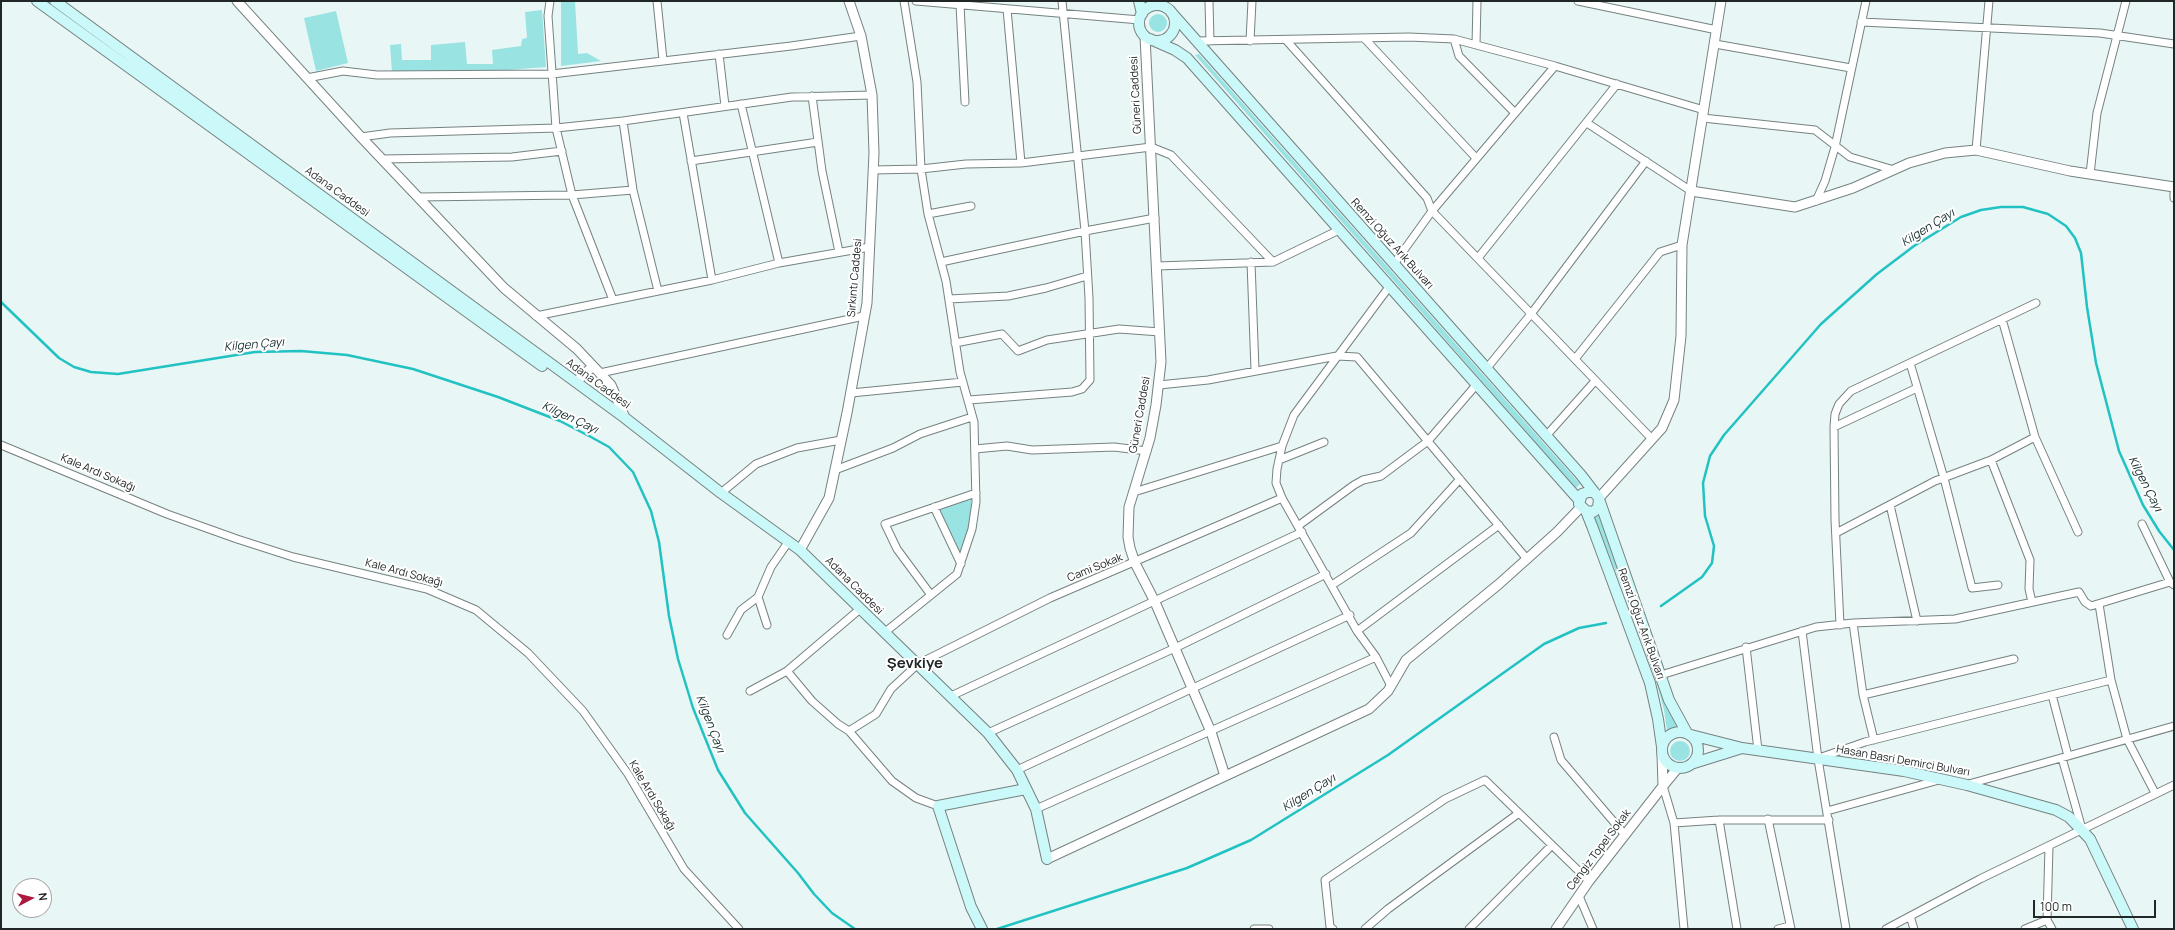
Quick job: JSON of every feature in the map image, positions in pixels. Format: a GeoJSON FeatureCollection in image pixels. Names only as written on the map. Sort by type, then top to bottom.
{"type":"FeatureCollection","features":[{"type":"Feature","properties":{"kind":"main road"},"geometry":{"type":"LineString","coordinates":[[36,1],[620,423],[661,447]]}},
{"type":"Feature","properties":{"kind":"main road","name":"Adana Caddesi"},"geometry":{"type":"LineString","coordinates":[[55,1],[625,418],[721,493],[800,550],[988,733],[1017,770],[1036,809],[1047,859]]}},
{"type":"Feature","properties":{"kind":"main road","name":"Güneri Caddesi"},"geometry":{"type":"LineString","coordinates":[[1139,1],[1141,17],[1140,26],[1148,38]]}},
{"type":"Feature","properties":{"kind":"main road"},"geometry":{"type":"LineString","coordinates":[[1141,17],[1150,7],[1156,5],[1167,7],[1175,22],[1172,33],[1162,40],[1148,38]]}},
{"type":"Feature","properties":{"kind":"main road","name":"Remzi Oğuz Arık Bulvarı"},"geometry":{"type":"LineString","coordinates":[[1167,7],[1487,368],[1598,497],[1669,700],[1689,734],[1698,745],[1697,758],[1694,763]]}},
{"type":"Feature","properties":{"kind":"main road","name":"Remzi Oğuz Arık Bulvarı"},"geometry":{"type":"LineString","coordinates":[[1148,38],[1175,50],[1186,58],[1477,384],[1582,506],[1650,682],[1658,719],[1662,751]]}},
{"type":"Feature","properties":{"kind":"main road"},"geometry":{"type":"LineString","coordinates":[[1585,492],[1598,497],[1596,510],[1582,506],[1585,492]]}},
{"type":"Feature","properties":{"kind":"main road"},"geometry":{"type":"LineString","coordinates":[[1689,734],[1676,732],[1671,734],[1663,742],[1662,751],[1667,764],[1677,769],[1683,769],[1694,763]]}},
{"type":"Feature","properties":{"kind":"main road","name":"Hasan Basri Demirci Bulvarı"},"geometry":{"type":"LineString","coordinates":[[1689,734],[1742,748],[1892,769],[1967,785],[2056,810],[2069,817],[2082,829],[2099,856],[2133,929]]}},
{"type":"Feature","properties":{"kind":"main road","name":"Hasan Basri Demirci Bulvarı"},"geometry":{"type":"LineString","coordinates":[[1694,763],[1742,748]]}},
{"type":"Feature","properties":{"kind":"main road"},"geometry":{"type":"LineString","coordinates":[[982,929],[971,907],[938,806],[1026,789]]}},
{"type":"Feature","properties":{"kind":"street"},"geometry":{"type":"LineString","coordinates":[[237,1],[361,137],[504,288],[536,316],[578,349],[611,385],[625,418]]}},
{"type":"Feature","properties":{"kind":"street"},"geometry":{"type":"LineString","coordinates":[[550,1],[548,16],[556,128],[572,195],[613,300]]}},
{"type":"Feature","properties":{"kind":"street"},"geometry":{"type":"LineString","coordinates":[[657,1],[663,60]]}},
{"type":"Feature","properties":{"kind":"street","name":"Sırkıntı Caddesi"},"geometry":{"type":"LineString","coordinates":[[800,550],[829,498],[851,393],[864,316],[870,247],[873,170],[872,95],[861,36],[849,1]]}},
{"type":"Feature","properties":{"kind":"street"},"geometry":{"type":"LineString","coordinates":[[884,633],[957,574],[972,529],[976,493],[975,448],[972,417],[955,343],[949,299],[941,262],[928,214],[921,169],[917,82],[904,1]]}},
{"type":"Feature","properties":{"kind":"street"},"geometry":{"type":"LineString","coordinates":[[916,1],[960,5],[975,4],[1007,9],[1064,14],[1141,17]]}},
{"type":"Feature","properties":{"kind":"street"},"geometry":{"type":"LineString","coordinates":[[969,400],[1072,392],[1082,388],[1090,380],[1085,230],[1062,1]]}},
{"type":"Feature","properties":{"kind":"street"},"geometry":{"type":"LineString","coordinates":[[1209,1],[1210,41]]}},
{"type":"Feature","properties":{"kind":"street"},"geometry":{"type":"LineString","coordinates":[[1250,41],[1252,1]]}},
{"type":"Feature","properties":{"kind":"street"},"geometry":{"type":"LineString","coordinates":[[1476,45],[1477,1]]}},
{"type":"Feature","properties":{"kind":"street"},"geometry":{"type":"LineString","coordinates":[[1578,1],[1717,30]]}},
{"type":"Feature","properties":{"kind":"street"},"geometry":{"type":"LineString","coordinates":[[1598,497],[1662,428],[1674,400],[1681,336],[1682,245],[1721,1]]}},
{"type":"Feature","properties":{"kind":"street"},"geometry":{"type":"LineString","coordinates":[[1816,202],[1825,181],[1836,147],[1851,68],[1866,1]]}},
{"type":"Feature","properties":{"kind":"street"},"geometry":{"type":"LineString","coordinates":[[1976,150],[1989,1]]}},
{"type":"Feature","properties":{"kind":"street"},"geometry":{"type":"LineString","coordinates":[[2090,174],[2097,113],[2126,1]]}},
{"type":"Feature","properties":{"kind":"street"},"geometry":{"type":"LineString","coordinates":[[960,5],[965,102]]}},
{"type":"Feature","properties":{"kind":"street"},"geometry":{"type":"LineString","coordinates":[[1007,9],[1021,164]]}},
{"type":"Feature","properties":{"kind":"street"},"geometry":{"type":"LineString","coordinates":[[1861,22],[1987,27],[2117,35],[2174,44]]}},
{"type":"Feature","properties":{"kind":"street"},"geometry":{"type":"LineString","coordinates":[[307,78],[344,71],[377,75],[552,74],[791,46],[861,36]]}},
{"type":"Feature","properties":{"kind":"street"},"geometry":{"type":"LineString","coordinates":[[1197,41],[1409,37],[1454,39],[1617,84],[1703,114],[1815,130],[1850,157],[1894,170]]}},
{"type":"Feature","properties":{"kind":"street","name":"Güneri Caddesi"},"geometry":{"type":"LineString","coordinates":[[1148,38],[1151,146],[1160,332],[1159,385],[1147,451],[1128,512],[1127,525],[1130,548],[1211,732],[1225,776]]}},
{"type":"Feature","properties":{"kind":"street"},"geometry":{"type":"LineString","coordinates":[[1365,39],[1476,158]]}},
{"type":"Feature","properties":{"kind":"street"},"geometry":{"type":"LineString","coordinates":[[1454,39],[1459,56],[1515,113]]}},
{"type":"Feature","properties":{"kind":"street"},"geometry":{"type":"LineString","coordinates":[[1286,40],[1427,198],[1432,211],[1652,439]]}},
{"type":"Feature","properties":{"kind":"street"},"geometry":{"type":"LineString","coordinates":[[1715,44],[1851,68]]}},
{"type":"Feature","properties":{"kind":"street"},"geometry":{"type":"LineString","coordinates":[[719,54],[725,106]]}},
{"type":"Feature","properties":{"kind":"street"},"geometry":{"type":"LineString","coordinates":[[1394,264],[1432,211],[1555,66]]}},
{"type":"Feature","properties":{"kind":"street"},"geometry":{"type":"LineString","coordinates":[[1478,258],[1617,84]]}},
{"type":"Feature","properties":{"kind":"street"},"geometry":{"type":"LineString","coordinates":[[361,137],[390,133],[556,128],[623,121],[792,97],[872,95]]}},
{"type":"Feature","properties":{"kind":"street"},"geometry":{"type":"LineString","coordinates":[[812,96],[822,171],[839,252]]}},
{"type":"Feature","properties":{"kind":"street"},"geometry":{"type":"LineString","coordinates":[[741,104],[779,263]]}},
{"type":"Feature","properties":{"kind":"street"},"geometry":{"type":"LineString","coordinates":[[683,113],[712,280]]}},
{"type":"Feature","properties":{"kind":"street"},"geometry":{"type":"LineString","coordinates":[[623,121],[634,190],[658,291]]}},
{"type":"Feature","properties":{"kind":"street"},"geometry":{"type":"LineString","coordinates":[[1587,123],[1691,190],[1795,207],[1816,202],[1894,170],[1945,153],[1976,150],[2090,174],[2174,187]]}},
{"type":"Feature","properties":{"kind":"street"},"geometry":{"type":"LineString","coordinates":[[691,161],[818,142]]}},
{"type":"Feature","properties":{"kind":"street"},"geometry":{"type":"LineString","coordinates":[[873,170],[921,169],[966,164],[1021,164],[1077,155],[1151,146],[1171,155],[1273,262]]}},
{"type":"Feature","properties":{"kind":"street"},"geometry":{"type":"LineString","coordinates":[[382,159],[512,157],[562,151]]}},
{"type":"Feature","properties":{"kind":"street"},"geometry":{"type":"LineString","coordinates":[[1487,368],[1531,314],[1646,162]]}},
{"type":"Feature","properties":{"kind":"street"},"geometry":{"type":"LineString","coordinates":[[418,197],[572,195],[634,190]]}},
{"type":"Feature","properties":{"kind":"street"},"geometry":{"type":"LineString","coordinates":[[2174,193],[2174,198]]}},
{"type":"Feature","properties":{"kind":"street"},"geometry":{"type":"LineString","coordinates":[[928,214],[971,206]]}},
{"type":"Feature","properties":{"kind":"street"},"geometry":{"type":"LineString","coordinates":[[941,262],[1085,230],[1155,218]]}},
{"type":"Feature","properties":{"kind":"street"},"geometry":{"type":"LineString","coordinates":[[1157,266],[1273,262],[1339,230]]}},
{"type":"Feature","properties":{"kind":"street"},"geometry":{"type":"LineString","coordinates":[[1575,359],[1660,252],[1682,245]]}},
{"type":"Feature","properties":{"kind":"street"},"geometry":{"type":"LineString","coordinates":[[536,316],[712,280],[779,263],[870,247]]}},
{"type":"Feature","properties":{"kind":"street"},"geometry":{"type":"LineString","coordinates":[[1251,262],[1255,370]]}},
{"type":"Feature","properties":{"kind":"street"},"geometry":{"type":"LineString","coordinates":[[949,299],[1008,296],[1046,288],[1087,276]]}},
{"type":"Feature","properties":{"kind":"street"},"geometry":{"type":"LineString","coordinates":[[1389,287],[1294,415],[1282,446],[1276,483],[1282,498],[1350,615],[1357,631],[1376,657],[1391,686]]}},
{"type":"Feature","properties":{"kind":"street"},"geometry":{"type":"LineString","coordinates":[[1840,625],[1836,533],[1834,427],[1836,409],[1846,394],[2036,303]]}},
{"type":"Feature","properties":{"kind":"street"},"geometry":{"type":"LineString","coordinates":[[600,373],[864,316]]}},
{"type":"Feature","properties":{"kind":"street"},"geometry":{"type":"LineString","coordinates":[[2002,319],[2035,437],[2078,532]]}},
{"type":"Feature","properties":{"kind":"street"},"geometry":{"type":"LineString","coordinates":[[955,343],[1002,334],[1018,351],[1047,340],[1089,335],[1119,329],[1160,332]]}},
{"type":"Feature","properties":{"kind":"street"},"geometry":{"type":"LineString","coordinates":[[1159,385],[1208,380],[1255,370],[1338,356],[1357,357],[1527,559]]}},
{"type":"Feature","properties":{"kind":"street"},"geometry":{"type":"LineString","coordinates":[[1910,363],[1944,478],[1972,588],[1998,585]]}},
{"type":"Feature","properties":{"kind":"street"},"geometry":{"type":"LineString","coordinates":[[576,382],[593,366]]}},
{"type":"Feature","properties":{"kind":"street"},"geometry":{"type":"LineString","coordinates":[[1546,436],[1596,381]]}},
{"type":"Feature","properties":{"kind":"street"},"geometry":{"type":"LineString","coordinates":[[851,393],[963,382]]}},
{"type":"Feature","properties":{"kind":"street"},"geometry":{"type":"LineString","coordinates":[[951,696],[1155,602],[1300,529],[1354,485],[1364,480],[1381,476],[1428,441],[1477,384]]}},
{"type":"Feature","properties":{"kind":"street"},"geometry":{"type":"LineString","coordinates":[[1834,427],[1917,388]]}},
{"type":"Feature","properties":{"kind":"street"},"geometry":{"type":"LineString","coordinates":[[835,470],[892,448],[920,434],[972,417]]}},
{"type":"Feature","properties":{"kind":"street"},"geometry":{"type":"LineString","coordinates":[[1836,533],[1944,478],[1991,460],[2035,437]]}},
{"type":"Feature","properties":{"kind":"street"},"geometry":{"type":"LineString","coordinates":[[721,493],[756,464],[797,448],[841,440]]}},
{"type":"Feature","properties":{"kind":"street"},"geometry":{"type":"LineString","coordinates":[[1279,460],[1324,442]]}},
{"type":"Feature","properties":{"kind":"street","name":"Kale Ardı Sokağı"},"geometry":{"type":"LineString","coordinates":[[1,445],[167,514],[237,539],[293,556],[427,589],[476,610],[511,637],[528,653],[583,711],[628,774],[684,869],[739,929]]}},
{"type":"Feature","properties":{"kind":"street"},"geometry":{"type":"LineString","coordinates":[[975,448],[1007,446],[1032,450],[1114,448],[1147,451]]}},
{"type":"Feature","properties":{"kind":"street"},"geometry":{"type":"LineString","coordinates":[[1134,492],[1282,446]]}},
{"type":"Feature","properties":{"kind":"street"},"geometry":{"type":"LineString","coordinates":[[1991,460],[2030,560],[2028,589],[2032,602]]}},
{"type":"Feature","properties":{"kind":"street"},"geometry":{"type":"LineString","coordinates":[[1332,585],[1411,533],[1460,479]]}},
{"type":"Feature","properties":{"kind":"street"},"geometry":{"type":"LineString","coordinates":[[931,595],[897,549],[885,524],[976,493]]}},
{"type":"Feature","properties":{"kind":"street","name":"Cami Sokak"},"geometry":{"type":"LineString","coordinates":[[849,731],[876,714],[891,689],[918,664],[1050,598],[1136,563],[1282,498]]}},
{"type":"Feature","properties":{"kind":"street"},"geometry":{"type":"LineString","coordinates":[[1890,505],[1917,621]]}},
{"type":"Feature","properties":{"kind":"street"},"geometry":{"type":"LineString","coordinates":[[1047,859],[1369,709],[1391,686],[1406,660],[1527,559],[1557,532],[1582,506]]}},
{"type":"Feature","properties":{"kind":"street"},"geometry":{"type":"LineString","coordinates":[[934,507],[961,564]]}},
{"type":"Feature","properties":{"kind":"street"},"geometry":{"type":"LineString","coordinates":[[1661,675],[1746,647],[1816,627],[1853,623],[1954,619],[2079,592],[2084,602],[2091,606],[2172,584],[2142,524]]}},
{"type":"Feature","properties":{"kind":"street"},"geometry":{"type":"LineString","coordinates":[[1357,631],[1499,525]]}},
{"type":"Feature","properties":{"kind":"street"},"geometry":{"type":"LineString","coordinates":[[727,635],[741,610],[758,597],[771,567],[789,541]]}},
{"type":"Feature","properties":{"kind":"street"},"geometry":{"type":"LineString","coordinates":[[988,733],[1175,648],[1326,574]]}},
{"type":"Feature","properties":{"kind":"street"},"geometry":{"type":"LineString","coordinates":[[758,597],[767,625]]}},
{"type":"Feature","properties":{"kind":"street"},"geometry":{"type":"LineString","coordinates":[[2099,604],[2111,680],[2127,739],[2155,793]]}},
{"type":"Feature","properties":{"kind":"street"},"geometry":{"type":"LineString","coordinates":[[750,691],[787,671],[860,609]]}},
{"type":"Feature","properties":{"kind":"street"},"geometry":{"type":"LineString","coordinates":[[1017,770],[1350,615]]}},
{"type":"Feature","properties":{"kind":"street"},"geometry":{"type":"LineString","coordinates":[[1853,623],[1863,695],[1874,740]]}},
{"type":"Feature","properties":{"kind":"street"},"geometry":{"type":"LineString","coordinates":[[1802,631],[1818,759],[1846,929]]}},
{"type":"Feature","properties":{"kind":"street"},"geometry":{"type":"LineString","coordinates":[[1746,647],[1758,750]]}},
{"type":"Feature","properties":{"kind":"street"},"geometry":{"type":"LineString","coordinates":[[1036,809],[1376,657]]}},
{"type":"Feature","properties":{"kind":"street"},"geometry":{"type":"LineString","coordinates":[[1863,695],[2014,659]]}},
{"type":"Feature","properties":{"kind":"street"},"geometry":{"type":"LineString","coordinates":[[787,671],[812,701],[849,731],[892,781],[916,798],[938,806]]}},
{"type":"Feature","properties":{"kind":"street"},"geometry":{"type":"LineString","coordinates":[[1818,759],[1874,740],[2111,680]]}},
{"type":"Feature","properties":{"kind":"street"},"geometry":{"type":"LineString","coordinates":[[2052,695],[2082,829]]}},
{"type":"Feature","properties":{"kind":"street"},"geometry":{"type":"LineString","coordinates":[[1967,785],[2174,726]]}},
{"type":"Feature","properties":{"kind":"street"},"geometry":{"type":"LineString","coordinates":[[1554,737],[1561,760],[1625,835]]}},
{"type":"Feature","properties":{"kind":"street"},"geometry":{"type":"LineString","coordinates":[[1662,751],[1663,786],[1674,823],[1684,929]]}},
{"type":"Feature","properties":{"kind":"street","name":"Cengiz Topel Sokak"},"geometry":{"type":"LineString","coordinates":[[1556,929],[1589,881],[1677,769]]}},
{"type":"Feature","properties":{"kind":"street"},"geometry":{"type":"LineString","coordinates":[[1827,810],[1940,779]]}},
{"type":"Feature","properties":{"kind":"street"},"geometry":{"type":"LineString","coordinates":[[1330,928],[1325,880],[1445,799],[1485,780],[1589,881]]}},
{"type":"Feature","properties":{"kind":"street"},"geometry":{"type":"LineString","coordinates":[[1886,929],[1980,879],[2174,784]]}},
{"type":"Feature","properties":{"kind":"street"},"geometry":{"type":"LineString","coordinates":[[1366,929],[1388,909],[1519,813]]}},
{"type":"Feature","properties":{"kind":"street"},"geometry":{"type":"LineString","coordinates":[[1674,823],[1768,819],[1828,820]]}},
{"type":"Feature","properties":{"kind":"street"},"geometry":{"type":"LineString","coordinates":[[1768,819],[1791,928],[1778,929]]}},
{"type":"Feature","properties":{"kind":"street"},"geometry":{"type":"LineString","coordinates":[[1720,820],[1737,929]]}},
{"type":"Feature","properties":{"kind":"street"},"geometry":{"type":"LineString","coordinates":[[1469,929],[1552,845]]}},
{"type":"Feature","properties":{"kind":"street"},"geometry":{"type":"LineString","coordinates":[[2049,846],[2047,920],[2052,929]]}},
{"type":"Feature","properties":{"kind":"street"},"geometry":{"type":"LineString","coordinates":[[1578,896],[1593,929]]}},
{"type":"Feature","properties":{"kind":"street"},"geometry":{"type":"LineString","coordinates":[[1910,916],[1914,929]]}},
{"type":"Feature","properties":{"kind":"street"},"geometry":{"type":"LineString","coordinates":[[2025,929],[2047,920]]}},
{"type":"Feature","properties":{"kind":"street"},"geometry":{"type":"LineString","coordinates":[[1254,929],[1269,929]]}},
{"type":"Feature","properties":{"kind":"shaded area"},"geometry":{"type":"Polygon","coordinates":[[[561,1],[575,1],[578,54],[587,53],[601,61],[561,66],[561,1]]]}},
{"type":"Feature","properties":{"kind":"shaded area"},"geometry":{"type":"Polygon","coordinates":[[[542,10],[546,67],[495,71],[392,72],[390,45],[401,44],[402,60],[431,60],[431,45],[465,42],[467,64],[493,64],[492,50],[521,46],[522,39],[527,38],[525,12],[542,10]]]}},
{"type":"Feature","properties":{"kind":"shaded area"},"geometry":{"type":"Polygon","coordinates":[[[336,11],[348,63],[316,71],[304,18],[336,11]]]}},
{"type":"Feature","properties":{"kind":"shaded area"},"geometry":{"type":"Polygon","coordinates":[[[1158,14],[1164,17],[1167,23],[1164,29],[1158,32],[1152,29],[1149,23],[1152,17],[1158,14]]]}},
{"type":"Feature","properties":{"kind":"shaded area"},"geometry":{"type":"Polygon","coordinates":[[[1199,54],[1580,484],[1576,488],[1195,55],[1199,54]]]}},
{"type":"Feature","properties":{"kind":"shaded area"},"geometry":{"type":"Polygon","coordinates":[[[971,497],[972,513],[967,539],[960,555],[939,509],[971,497]]]}},
{"type":"Feature","properties":{"kind":"shaded area"},"geometry":{"type":"Polygon","coordinates":[[[1600,515],[1632,606],[1630,607],[1594,518],[1600,515]]]}},
{"type":"Feature","properties":{"kind":"shaded area"},"geometry":{"type":"Polygon","coordinates":[[[1656,676],[1681,727],[1667,731],[1656,676]]]}},
{"type":"Feature","properties":{"kind":"shaded area"},"geometry":{"type":"Polygon","coordinates":[[[1680,741],[1687,744],[1690,751],[1687,758],[1680,761],[1673,758],[1670,751],[1673,744],[1680,741]]]}},
{"type":"Feature","properties":{"kind":"waterway","name":"Kilgen Çayı"},"geometry":{"type":"LineString","coordinates":[[1661,606],[1702,577],[1712,563],[1714,546],[1705,516],[1703,483],[1710,456],[1724,435],[1821,324],[1877,274],[1914,246],[1961,217],[1981,210],[2001,207],[2023,207],[2048,214],[2066,226],[2075,238],[2081,253],[2087,307],[2096,363],[2119,451],[2143,505],[2159,531],[2174,550]]}},
{"type":"Feature","properties":{"kind":"waterway","name":"Kilgen Çayı"},"geometry":{"type":"LineString","coordinates":[[1,302],[59,358],[74,367],[91,372],[118,374],[255,352],[301,351],[347,355],[413,369],[498,397],[560,421],[609,447],[633,472],[651,511],[659,542],[669,616],[678,659],[693,708],[718,770],[745,813],[798,873],[814,894],[832,913],[855,929]]}},
{"type":"Feature","properties":{"kind":"waterway","name":"Kilgen Çayı"},"geometry":{"type":"LineString","coordinates":[[997,929],[1187,868],[1251,840],[1388,755],[1544,644],[1579,628],[1606,623]]}},
{"type":"Feature","properties":{"kind":"district","name":"Şevkiye"},"geometry":{"type":"Point","coordinates":[915,664]}}]}
